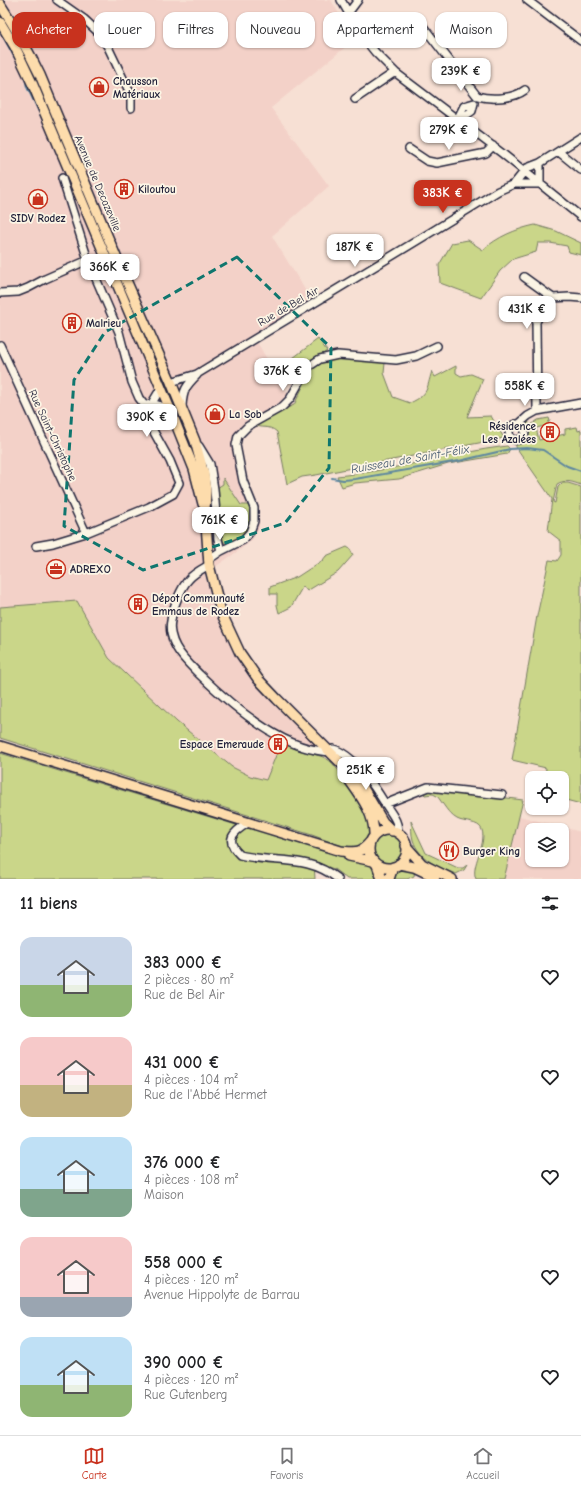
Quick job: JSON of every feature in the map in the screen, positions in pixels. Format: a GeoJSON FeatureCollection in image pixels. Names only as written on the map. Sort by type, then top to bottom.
{"type":"FeatureCollection","features":[{"type":"Feature","properties":{"kind":"main road","name":"Avenue de Decazeville"},"geometry":{"type":"LineString","coordinates":[[0,4],[26,46],[40,75],[122,271],[172,382],[195,441],[204,474],[206,491],[205,512],[208,563],[222,612],[240,652],[263,684],[347,768],[362,786],[378,814],[394,832]]}},
{"type":"Feature","properties":{"kind":"main road","name":"Avenue de Decazeville"},"geometry":{"type":"LineString","coordinates":[[0,22],[15,47],[33,85],[170,409],[194,469],[205,512]]}},
{"type":"Feature","properties":{"kind":"main road"},"geometry":{"type":"LineString","coordinates":[[0,746],[342,851],[357,853],[364,850],[372,839],[382,831],[394,832],[402,837],[406,846],[422,864],[452,879]]}},
{"type":"Feature","properties":{"kind":"main road","name":"Avenue de Decazeville"},"geometry":{"type":"LineString","coordinates":[[330,751],[366,804],[372,817],[372,839]]}},
{"type":"Feature","properties":{"kind":"main road"},"geometry":{"type":"LineString","coordinates":[[372,839],[369,852],[382,879]]}},
{"type":"Feature","properties":{"kind":"main road"},"geometry":{"type":"LineString","coordinates":[[389,879],[396,866],[405,856],[406,846]]}},
{"type":"Feature","properties":{"kind":"main road"},"geometry":{"type":"LineString","coordinates":[[342,851],[348,855],[384,867],[414,867],[439,879]]}},
{"type":"Feature","properties":{"kind":"street"},"geometry":{"type":"LineString","coordinates":[[57,0],[84,19],[98,32],[108,47],[131,95],[131,108]]}},
{"type":"Feature","properties":{"kind":"street"},"geometry":{"type":"LineString","coordinates":[[341,0],[349,12],[358,0]]}},
{"type":"Feature","properties":{"kind":"street"},"geometry":{"type":"LineString","coordinates":[[527,0],[581,41]]}},
{"type":"Feature","properties":{"kind":"street"},"geometry":{"type":"LineString","coordinates":[[427,32],[475,99],[472,111],[459,120]]}},
{"type":"Feature","properties":{"kind":"street"},"geometry":{"type":"LineString","coordinates":[[372,48],[396,73],[493,146],[581,217]]}},
{"type":"Feature","properties":{"kind":"street"},"geometry":{"type":"LineString","coordinates":[[355,99],[392,74],[396,73]]}},
{"type":"Feature","properties":{"kind":"street"},"geometry":{"type":"LineString","coordinates":[[475,99],[518,95],[524,90]]}},
{"type":"Feature","properties":{"kind":"street"},"geometry":{"type":"LineString","coordinates":[[525,171],[527,168],[540,163],[581,137]]}},
{"type":"Feature","properties":{"kind":"street"},"geometry":{"type":"LineString","coordinates":[[409,149],[427,161],[437,163],[486,153],[493,146]]}},
{"type":"Feature","properties":{"kind":"street"},"geometry":{"type":"LineString","coordinates":[[559,152],[581,170]]}},
{"type":"Feature","properties":{"kind":"street"},"geometry":{"type":"LineString","coordinates":[[540,163],[540,184]]}},
{"type":"Feature","properties":{"kind":"street","name":"Rue de Bel Air"},"geometry":{"type":"LineString","coordinates":[[514,184],[525,171]]}},
{"type":"Feature","properties":{"kind":"street"},"geometry":{"type":"LineString","coordinates":[[62,178],[88,260],[119,332],[132,382],[139,398],[149,404],[170,409]]}},
{"type":"Feature","properties":{"kind":"street","name":"Rue de Bel Air"},"geometry":{"type":"LineString","coordinates":[[172,382],[197,374],[340,289],[390,256],[498,191],[514,184],[540,184]]}},
{"type":"Feature","properties":{"kind":"street"},"geometry":{"type":"LineString","coordinates":[[0,293],[18,292],[88,260]]}},
{"type":"Feature","properties":{"kind":"street"},"geometry":{"type":"LineString","coordinates":[[524,277],[553,298],[569,296],[581,298]]}},
{"type":"Feature","properties":{"kind":"street"},"geometry":{"type":"LineString","coordinates":[[537,411],[536,322],[553,298]]}},
{"type":"Feature","properties":{"kind":"street","name":"Rue Saint-Christophe"},"geometry":{"type":"LineString","coordinates":[[0,346],[86,533]]}},
{"type":"Feature","properties":{"kind":"street"},"geometry":{"type":"LineString","coordinates":[[394,832],[398,828],[396,820],[372,783],[358,766],[339,750],[333,749],[330,751],[307,748],[284,740],[220,695],[184,659],[176,647],[171,634],[170,621],[179,595],[188,580],[221,551],[243,540],[250,532],[254,521],[254,508],[243,481],[236,445],[238,436],[248,426],[282,407],[290,399],[308,367],[320,359],[338,355],[396,360],[416,356],[437,346]]}},
{"type":"Feature","properties":{"kind":"street","name":"Rue de Bel Air"},"geometry":{"type":"LineString","coordinates":[[182,406],[183,394],[186,387],[197,374]]}},
{"type":"Feature","properties":{"kind":"street"},"geometry":{"type":"LineString","coordinates":[[36,546],[53,543],[86,533],[150,507],[173,494],[179,483],[170,461],[146,415],[149,404],[161,388]]}},
{"type":"Feature","properties":{"kind":"street"},"geometry":{"type":"LineString","coordinates":[[519,424],[528,416],[537,411],[581,403]]}},
{"type":"Feature","properties":{"kind":"street"},"geometry":{"type":"LineString","coordinates":[[195,441],[210,464],[214,487],[218,539],[221,551]]}},
{"type":"Feature","properties":{"kind":"street"},"geometry":{"type":"LineString","coordinates":[[385,804],[428,787],[502,795]]}},
{"type":"Feature","properties":{"kind":"street"},"geometry":{"type":"LineString","coordinates":[[248,823],[235,831],[232,836],[233,845],[240,855],[305,862],[323,869],[338,879]]}},
{"type":"Feature","properties":{"kind":"highlighted area"},"geometry":{"type":"Polygon","coordinates":[[[237,257],[331,348],[329,468],[285,523],[143,570],[64,526],[74,380],[105,332],[237,257]]]}},
{"type":"Feature","properties":{"kind":"shaded area"},"geometry":{"type":"Polygon","coordinates":[[[0,0],[331,0],[338,12],[323,12],[323,48],[344,48],[271,108],[329,186],[272,236],[312,301],[254,337],[294,405],[253,424],[243,433],[238,444],[244,477],[259,512],[259,527],[253,539],[205,574],[214,610],[235,653],[257,686],[314,741],[322,757],[281,743],[266,780],[250,776],[232,767],[177,722],[109,658],[77,601],[0,607],[0,0]]]}},
{"type":"Feature","properties":{"kind":"shaded area"},"geometry":{"type":"Polygon","coordinates":[[[519,816],[546,823],[525,823],[525,867],[569,867],[569,829],[581,832],[581,879],[504,879],[519,816]]]}},
{"type":"Feature","properties":{"kind":"green space"},"geometry":{"type":"Polygon","coordinates":[[[535,225],[556,231],[581,243],[581,255],[569,252],[567,246],[550,243],[538,243],[536,252],[513,259],[500,271],[481,298],[440,283],[439,265],[452,243],[468,240],[483,250],[494,241],[507,234],[535,225]]]}},
{"type":"Feature","properties":{"kind":"green space"},"geometry":{"type":"Polygon","coordinates":[[[318,339],[327,351],[302,369],[293,358],[318,339]]]}},
{"type":"Feature","properties":{"kind":"green space"},"geometry":{"type":"Polygon","coordinates":[[[339,359],[385,363],[384,373],[393,397],[410,403],[424,394],[432,371],[435,377],[456,366],[456,373],[461,376],[471,374],[483,379],[467,417],[491,416],[504,438],[302,477],[287,484],[277,432],[271,428],[259,427],[253,424],[294,405],[311,370],[317,364],[339,359]]]}},
{"type":"Feature","properties":{"kind":"green space"},"geometry":{"type":"Polygon","coordinates":[[[549,418],[550,421],[548,422],[549,425],[536,428],[539,440],[565,434],[565,429],[577,427],[578,431],[581,430],[581,485],[566,481],[560,482],[557,484],[553,502],[555,503],[558,487],[562,483],[568,483],[581,487],[581,804],[569,801],[569,771],[546,771],[546,768],[512,760],[537,616],[549,560],[557,561],[561,555],[561,541],[548,531],[552,499],[516,447],[516,442],[525,439],[528,431],[527,421],[531,425],[538,420],[549,418]]]}},
{"type":"Feature","properties":{"kind":"green space"},"geometry":{"type":"Polygon","coordinates":[[[507,446],[510,449],[507,454],[448,464],[399,479],[355,483],[342,487],[337,476],[358,474],[507,446]]]}},
{"type":"Feature","properties":{"kind":"green space"},"geometry":{"type":"Polygon","coordinates":[[[223,478],[241,505],[249,505],[251,515],[248,528],[242,536],[228,542],[223,542],[220,532],[217,488],[223,484],[223,478]]]}},
{"type":"Feature","properties":{"kind":"green space"},"geometry":{"type":"Polygon","coordinates":[[[347,547],[353,555],[338,572],[307,591],[303,586],[291,607],[279,613],[277,594],[270,594],[270,587],[297,577],[323,560],[326,556],[347,547]]]}},
{"type":"Feature","properties":{"kind":"green space"},"geometry":{"type":"Polygon","coordinates":[[[77,601],[109,658],[177,722],[232,767],[250,776],[266,780],[281,743],[323,757],[330,761],[348,784],[367,816],[370,825],[368,839],[352,850],[312,835],[0,738],[0,607],[77,601]]]}},
{"type":"Feature","properties":{"kind":"green space"},"geometry":{"type":"Polygon","coordinates":[[[0,753],[246,828],[371,864],[379,879],[347,879],[334,869],[314,862],[315,879],[0,879],[0,753]]]}},
{"type":"Feature","properties":{"kind":"green space"},"geometry":{"type":"Polygon","coordinates":[[[427,788],[523,800],[504,879],[476,879],[475,868],[482,842],[482,830],[478,825],[454,817],[437,796],[433,794],[425,795],[423,793],[427,788]]]}},
{"type":"Feature","properties":{"kind":"green space"},"geometry":{"type":"Polygon","coordinates":[[[411,821],[426,853],[458,868],[463,868],[467,865],[464,870],[456,874],[430,862],[424,857],[416,847],[413,840],[411,821]]]}},
{"type":"Feature","properties":{"kind":"green space"},"geometry":{"type":"Polygon","coordinates":[[[389,834],[400,838],[404,849],[400,860],[389,864],[378,860],[374,849],[378,838],[389,834]]]}},
{"type":"Feature","properties":{"kind":"green space"},"geometry":{"type":"Polygon","coordinates":[[[404,869],[415,871],[414,876],[407,879],[391,879],[397,870],[404,869]]]}},
{"type":"Feature","properties":{"kind":"waterway"},"geometry":{"type":"LineString","coordinates":[[0,31],[15,58]]}},
{"type":"Feature","properties":{"kind":"waterway"},"geometry":{"type":"LineString","coordinates":[[25,78],[27,87],[44,122]]}},
{"type":"Feature","properties":{"kind":"waterway","name":"Ruisseau de Saint-Félix"},"geometry":{"type":"LineString","coordinates":[[332,478],[343,480],[355,479],[459,461],[510,449],[527,448],[543,450],[567,466],[581,471]]}},
{"type":"Feature","properties":{"kind":"place","name":"Chausson Matériaux"},"geometry":{"type":"Point","coordinates":[99,87]}},
{"type":"Feature","properties":{"kind":"place","name":"Kiloutou"},"geometry":{"type":"Point","coordinates":[124,189]}},
{"type":"Feature","properties":{"kind":"place","name":"SIDV Rodez"},"geometry":{"type":"Point","coordinates":[38,199]}},
{"type":"Feature","properties":{"kind":"place","name":"Malrieu"},"geometry":{"type":"Point","coordinates":[72,323]}},
{"type":"Feature","properties":{"kind":"place","name":"La Sob"},"geometry":{"type":"Point","coordinates":[215,414]}},
{"type":"Feature","properties":{"kind":"place","name":"Résidence Les Azalées"},"geometry":{"type":"Point","coordinates":[550,432]}},
{"type":"Feature","properties":{"kind":"place","name":"ADREXO"},"geometry":{"type":"Point","coordinates":[56,569]}},
{"type":"Feature","properties":{"kind":"place","name":"Dépot Communauté Emmaus de Rodez"},"geometry":{"type":"Point","coordinates":[138,604]}},
{"type":"Feature","properties":{"kind":"place","name":"Espace Emeraude"},"geometry":{"type":"Point","coordinates":[278,744]}},
{"type":"Feature","properties":{"kind":"place","name":"Burger King"},"geometry":{"type":"Point","coordinates":[449,851]}}]}
